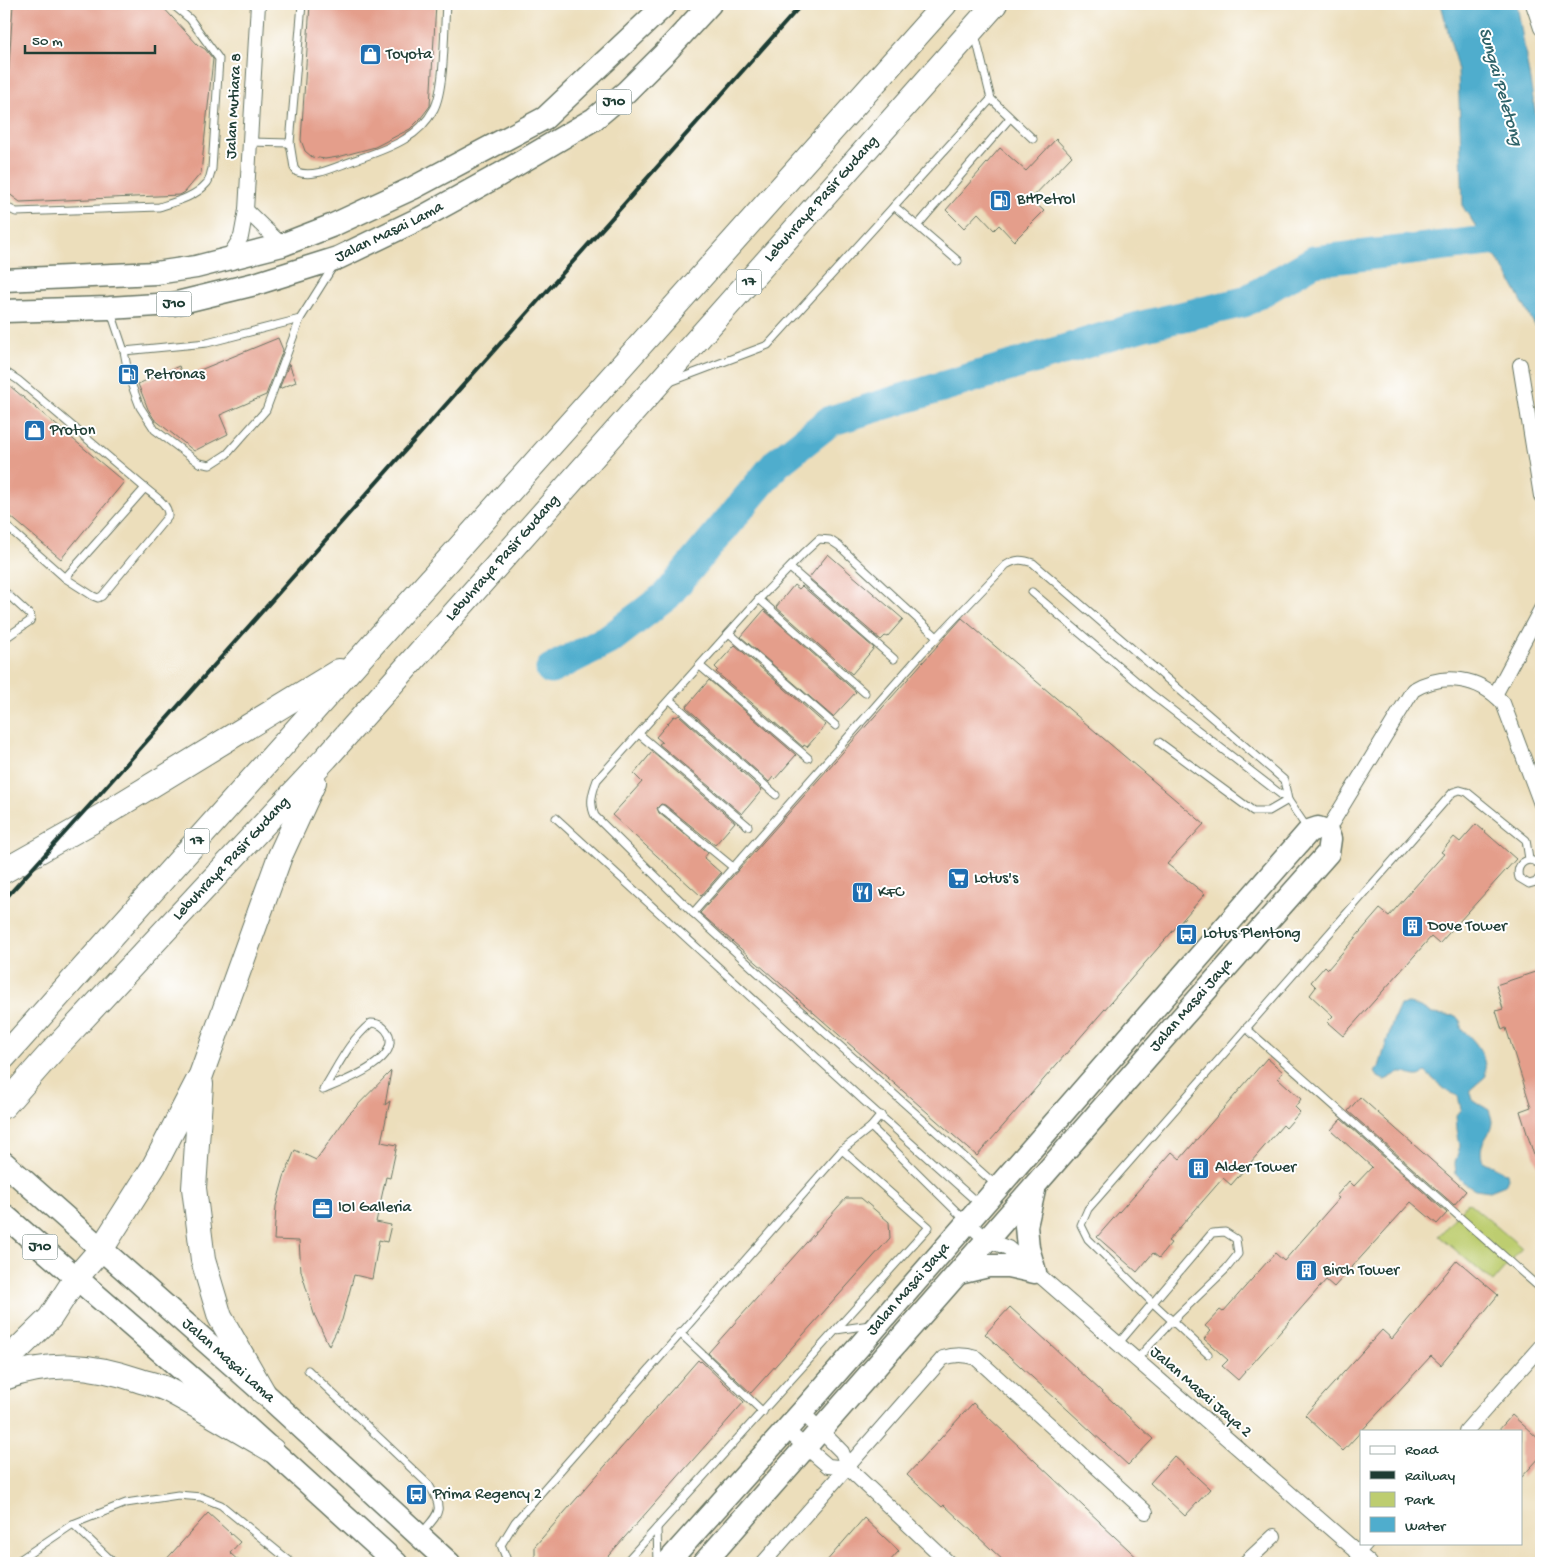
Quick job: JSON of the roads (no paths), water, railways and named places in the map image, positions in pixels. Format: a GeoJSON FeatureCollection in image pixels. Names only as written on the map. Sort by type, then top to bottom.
{"type":"FeatureCollection","features":[{"type":"Feature","properties":{"kind":"highway","name":"17"},"geometry":{"type":"LineString","coordinates":[[4,1057],[945,4]]}},
{"type":"Feature","properties":{"kind":"highway","name":"Lebuhraya Pasir Gudang"},"geometry":{"type":"LineString","coordinates":[[4,1106],[47,1057],[326,758],[996,4]]}},
{"type":"Feature","properties":{"kind":"highway"},"geometry":{"type":"LineString","coordinates":[[4,871],[100,817],[362,657]]}},
{"type":"Feature","properties":{"kind":"highway"},"geometry":{"type":"LineString","coordinates":[[4,1363],[50,1318],[76,1278],[102,1248],[154,1166],[202,1075],[280,856],[304,801],[326,758]]}},
{"type":"Feature","properties":{"kind":"highway"},"geometry":{"type":"LineString","coordinates":[[202,1075],[194,1188],[203,1260],[220,1317],[263,1392]]}},
{"type":"Feature","properties":{"kind":"highway"},"geometry":{"type":"LineString","coordinates":[[4,1378],[21,1372],[54,1366],[87,1367],[125,1375],[164,1388],[272,1450]]}},
{"type":"Feature","properties":{"kind":"main road","name":"Jalan Masai Lama"},"geometry":{"type":"LineString","coordinates":[[4,280],[156,273],[196,267],[282,245],[331,226],[413,188],[544,118],[666,4]]}},
{"type":"Feature","properties":{"kind":"main road","name":"Jalan Masai Lama"},"geometry":{"type":"LineString","coordinates":[[4,311],[174,304],[255,284],[338,258],[430,213],[594,119],[626,92],[710,4]]}},
{"type":"Feature","properties":{"kind":"main road","name":"Jalan Masai Jaya"},"geometry":{"type":"LineString","coordinates":[[667,1563],[802,1412],[998,1186],[1318,831],[1330,839],[1328,853],[1034,1186],[999,1237],[959,1272],[704,1563]]}},
{"type":"Feature","properties":{"kind":"main road","name":"Jalan Masai Lama"},"geometry":{"type":"LineString","coordinates":[[4,1163],[263,1392],[449,1563]]}},
{"type":"Feature","properties":{"kind":"main road"},"geometry":{"type":"LineString","coordinates":[[1034,1186],[1026,1226],[1028,1248],[1036,1272]]}},
{"type":"Feature","properties":{"kind":"main road","name":"J10"},"geometry":{"type":"LineString","coordinates":[[4,1215],[76,1278]]}},
{"type":"Feature","properties":{"kind":"main road"},"geometry":{"type":"LineString","coordinates":[[959,1272],[988,1266],[1008,1266],[1036,1272]]}},
{"type":"Feature","properties":{"kind":"main road"},"geometry":{"type":"LineString","coordinates":[[76,1278],[204,1389],[396,1563]]}},
{"type":"Feature","properties":{"kind":"street","name":"Jalan Mutiara 8"},"geometry":{"type":"LineString","coordinates":[[227,260],[241,238],[246,210],[258,4]]}},
{"type":"Feature","properties":{"kind":"street"},"geometry":{"type":"LineString","coordinates":[[1534,4],[1541,28]]}},
{"type":"Feature","properties":{"kind":"street"},"geometry":{"type":"LineString","coordinates":[[246,210],[282,245]]}},
{"type":"Feature","properties":{"kind":"street"},"geometry":{"type":"LineString","coordinates":[[1520,365],[1541,496]]}},
{"type":"Feature","properties":{"kind":"street"},"geometry":{"type":"LineString","coordinates":[[1496,695],[1541,610]]}},
{"type":"Feature","properties":{"kind":"street"},"geometry":{"type":"LineString","coordinates":[[1318,831],[1413,690],[1424,684],[1450,679],[1475,683],[1496,695],[1504,704],[1541,804]]}},
{"type":"Feature","properties":{"kind":"street","name":"Jalan Masai Jaya 2"},"geometry":{"type":"LineString","coordinates":[[974,1214],[1036,1272],[1136,1360],[1362,1548],[1370,1563]]}},
{"type":"Feature","properties":{"kind":"street","name":"Jalan Masai Jaya 2"},"geometry":{"type":"LineString","coordinates":[[974,1214],[999,1237]]}},
{"type":"Feature","properties":{"kind":"street"},"geometry":{"type":"LineString","coordinates":[[1467,1430],[1541,1346]]}},
{"type":"Feature","properties":{"kind":"street"},"geometry":{"type":"LineString","coordinates":[[763,1563],[943,1358],[951,1355],[976,1358],[1146,1512]]}},
{"type":"Feature","properties":{"kind":"street"},"geometry":{"type":"LineString","coordinates":[[802,1412],[828,1466],[848,1468]]}},
{"type":"Feature","properties":{"kind":"street"},"geometry":{"type":"LineString","coordinates":[[786,1430],[814,1439],[842,1452],[848,1468],[950,1563]]}},
{"type":"Feature","properties":{"kind":"street"},"geometry":{"type":"LineString","coordinates":[[1245,1563],[1274,1536]]}},
{"type":"Feature","properties":{"kind":"lane"},"geometry":{"type":"LineString","coordinates":[[4,21],[5,4]]}},
{"type":"Feature","properties":{"kind":"lane"},"geometry":{"type":"LineString","coordinates":[[4,206],[16,212],[159,207],[177,202],[194,194],[208,183],[212,169],[219,59],[190,19],[172,4]]}},
{"type":"Feature","properties":{"kind":"lane"},"geometry":{"type":"LineString","coordinates":[[302,4],[290,143],[294,168],[297,172],[307,174],[368,156],[404,140],[425,123],[434,109],[439,91],[446,4]]}},
{"type":"Feature","properties":{"kind":"lane"},"geometry":{"type":"LineString","coordinates":[[974,28],[991,99],[1032,139]]}},
{"type":"Feature","properties":{"kind":"lane"},"geometry":{"type":"LineString","coordinates":[[655,388],[768,345],[991,99]]}},
{"type":"Feature","properties":{"kind":"lane"},"geometry":{"type":"LineString","coordinates":[[917,226],[1010,118]]}},
{"type":"Feature","properties":{"kind":"lane"},"geometry":{"type":"LineString","coordinates":[[250,142],[290,143]]}},
{"type":"Feature","properties":{"kind":"lane"},"geometry":{"type":"LineString","coordinates":[[894,206],[958,261]]}},
{"type":"Feature","properties":{"kind":"lane"},"geometry":{"type":"LineString","coordinates":[[109,308],[124,351],[129,378],[140,406],[155,430],[199,463],[210,465],[227,454],[266,410],[300,319],[338,258]]}},
{"type":"Feature","properties":{"kind":"lane"},"geometry":{"type":"LineString","coordinates":[[124,351],[208,343],[300,319]]}},
{"type":"Feature","properties":{"kind":"lane"},"geometry":{"type":"LineString","coordinates":[[4,371],[18,380],[145,488],[169,511],[168,516],[102,596],[98,598],[66,578],[4,524]]}},
{"type":"Feature","properties":{"kind":"lane"},"geometry":{"type":"LineString","coordinates":[[66,578],[145,488]]}},
{"type":"Feature","properties":{"kind":"lane"},"geometry":{"type":"LineString","coordinates":[[937,637],[857,561],[830,540],[820,539],[759,599],[597,780],[591,808],[595,816],[693,913],[998,1186]]}},
{"type":"Feature","properties":{"kind":"lane"},"geometry":{"type":"LineString","coordinates":[[693,913],[787,806],[817,765],[848,737],[937,637],[1006,565],[1014,560],[1033,563],[1284,780],[1288,800]]}},
{"type":"Feature","properties":{"kind":"lane"},"geometry":{"type":"LineString","coordinates":[[790,568],[894,659]]}},
{"type":"Feature","properties":{"kind":"lane"},"geometry":{"type":"LineString","coordinates":[[4,591],[31,618],[30,621],[4,639]]}},
{"type":"Feature","properties":{"kind":"lane"},"geometry":{"type":"LineString","coordinates":[[1032,592],[1150,693],[1288,800],[1318,831]]}},
{"type":"Feature","properties":{"kind":"lane"},"geometry":{"type":"LineString","coordinates":[[759,599],[877,704]]}},
{"type":"Feature","properties":{"kind":"lane"},"geometry":{"type":"LineString","coordinates":[[729,633],[848,737]]}},
{"type":"Feature","properties":{"kind":"lane"},"geometry":{"type":"LineString","coordinates":[[900,665],[907,671]]}},
{"type":"Feature","properties":{"kind":"lane"},"geometry":{"type":"LineString","coordinates":[[700,666],[808,758]]}},
{"type":"Feature","properties":{"kind":"lane"},"geometry":{"type":"LineString","coordinates":[[670,700],[787,806]]}},
{"type":"Feature","properties":{"kind":"lane"},"geometry":{"type":"LineString","coordinates":[[639,734],[760,837]]}},
{"type":"Feature","properties":{"kind":"lane"},"geometry":{"type":"LineString","coordinates":[[1158,742],[1253,811],[1269,811],[1288,800]]}},
{"type":"Feature","properties":{"kind":"lane"},"geometry":{"type":"LineString","coordinates":[[1208,1354],[1088,1239],[1081,1225],[1088,1209],[1453,792],[1460,790],[1467,792],[1526,840],[1528,859]]}},
{"type":"Feature","properties":{"kind":"lane"},"geometry":{"type":"LineString","coordinates":[[662,809],[734,868]]}},
{"type":"Feature","properties":{"kind":"lane"},"geometry":{"type":"LineString","coordinates":[[556,818],[865,1102],[882,1115],[974,1214]]}},
{"type":"Feature","properties":{"kind":"lane"},"geometry":{"type":"LineString","coordinates":[[1541,868],[1536,861],[1528,859],[1518,866],[1520,878],[1525,883],[1533,883],[1541,875]]}},
{"type":"Feature","properties":{"kind":"lane"},"geometry":{"type":"LineString","coordinates":[[371,1022],[378,1023],[384,1028],[389,1036],[389,1048],[383,1057],[371,1067],[323,1090],[348,1047],[362,1030],[371,1022]]}},
{"type":"Feature","properties":{"kind":"lane"},"geometry":{"type":"LineString","coordinates":[[1246,1028],[1541,1289]]}},
{"type":"Feature","properties":{"kind":"lane"},"geometry":{"type":"LineString","coordinates":[[508,1563],[501,1545],[515,1522],[842,1150],[871,1127],[882,1115]]}},
{"type":"Feature","properties":{"kind":"lane"},"geometry":{"type":"LineString","coordinates":[[871,1127],[974,1214]]}},
{"type":"Feature","properties":{"kind":"lane"},"geometry":{"type":"LineString","coordinates":[[625,1563],[929,1227],[842,1150]]}},
{"type":"Feature","properties":{"kind":"lane"},"geometry":{"type":"LineString","coordinates":[[1118,1344],[1212,1233],[1225,1232],[1236,1239],[1238,1254],[1226,1269],[1172,1321],[1136,1360]]}},
{"type":"Feature","properties":{"kind":"lane"},"geometry":{"type":"LineString","coordinates":[[836,1330],[879,1323]]}},
{"type":"Feature","properties":{"kind":"lane"},"geometry":{"type":"LineString","coordinates":[[680,1334],[763,1412]]}},
{"type":"Feature","properties":{"kind":"lane"},"geometry":{"type":"LineString","coordinates":[[308,1370],[429,1485],[439,1501],[437,1516],[420,1536]]}},
{"type":"Feature","properties":{"kind":"lane"},"geometry":{"type":"LineString","coordinates":[[15,1563],[73,1524],[126,1503],[178,1495],[201,1497],[221,1505],[292,1563]]}},
{"type":"Feature","properties":{"kind":"lane"},"geometry":{"type":"LineString","coordinates":[[73,1524],[114,1563]]}},
{"type":"Feature","properties":{"kind":"lane"},"geometry":{"type":"LineString","coordinates":[[658,1528],[658,1563]]}},
{"type":"Feature","properties":{"kind":"water","name":"Sungai Peletong"},"geometry":{"type":"Polygon","coordinates":[[[1441,4],[1517,4],[1541,145],[1541,337],[1507,274],[1463,207],[1458,71],[1441,4]]]}},
{"type":"Feature","properties":{"kind":"water"},"geometry":{"type":"Polygon","coordinates":[[[1409,1004],[1421,1007],[1432,1014],[1456,1016],[1461,1022],[1461,1028],[1480,1049],[1486,1076],[1470,1090],[1473,1100],[1489,1110],[1492,1122],[1481,1149],[1481,1155],[1483,1161],[1507,1173],[1508,1178],[1505,1185],[1490,1191],[1475,1189],[1456,1175],[1455,1163],[1460,1146],[1456,1115],[1461,1109],[1458,1096],[1448,1092],[1425,1072],[1420,1076],[1400,1073],[1384,1080],[1378,1077],[1375,1072],[1379,1067],[1400,1005],[1409,1004]]]}},
{"type":"Feature","properties":{"kind":"waterway"},"geometry":{"type":"LineString","coordinates":[[551,669],[610,639],[666,596],[777,463],[830,421],[1142,326],[1244,302],[1314,261],[1541,235]]}},
{"type":"Feature","properties":{"kind":"railway"},"geometry":{"type":"LineString","coordinates":[[4,900],[802,4]]}},
{"type":"Feature","properties":{"kind":"place","name":"Toyota"},"geometry":{"type":"Point","coordinates":[370,55]}},
{"type":"Feature","properties":{"kind":"place","name":"BHPetrol"},"geometry":{"type":"Point","coordinates":[1001,200]}},
{"type":"Feature","properties":{"kind":"place","name":"Petronas"},"geometry":{"type":"Point","coordinates":[129,375]}},
{"type":"Feature","properties":{"kind":"place","name":"Proton"},"geometry":{"type":"Point","coordinates":[34,431]}},
{"type":"Feature","properties":{"kind":"place","name":"Lotus's"},"geometry":{"type":"Point","coordinates":[958,879]}},
{"type":"Feature","properties":{"kind":"place","name":"KFC"},"geometry":{"type":"Point","coordinates":[862,893]}},
{"type":"Feature","properties":{"kind":"place","name":"Dove Tower"},"geometry":{"type":"Point","coordinates":[1412,927]}},
{"type":"Feature","properties":{"kind":"place","name":"Lotus Plentong"},"geometry":{"type":"Point","coordinates":[1187,934]}},
{"type":"Feature","properties":{"kind":"place","name":"Alder Tower"},"geometry":{"type":"Point","coordinates":[1199,1168]}},
{"type":"Feature","properties":{"kind":"place","name":"IOI Galleria"},"geometry":{"type":"Point","coordinates":[322,1208]}},
{"type":"Feature","properties":{"kind":"place","name":"Birch Tower"},"geometry":{"type":"Point","coordinates":[1307,1271]}},
{"type":"Feature","properties":{"kind":"place","name":"Prima Regency 2"},"geometry":{"type":"Point","coordinates":[417,1495]}}]}
